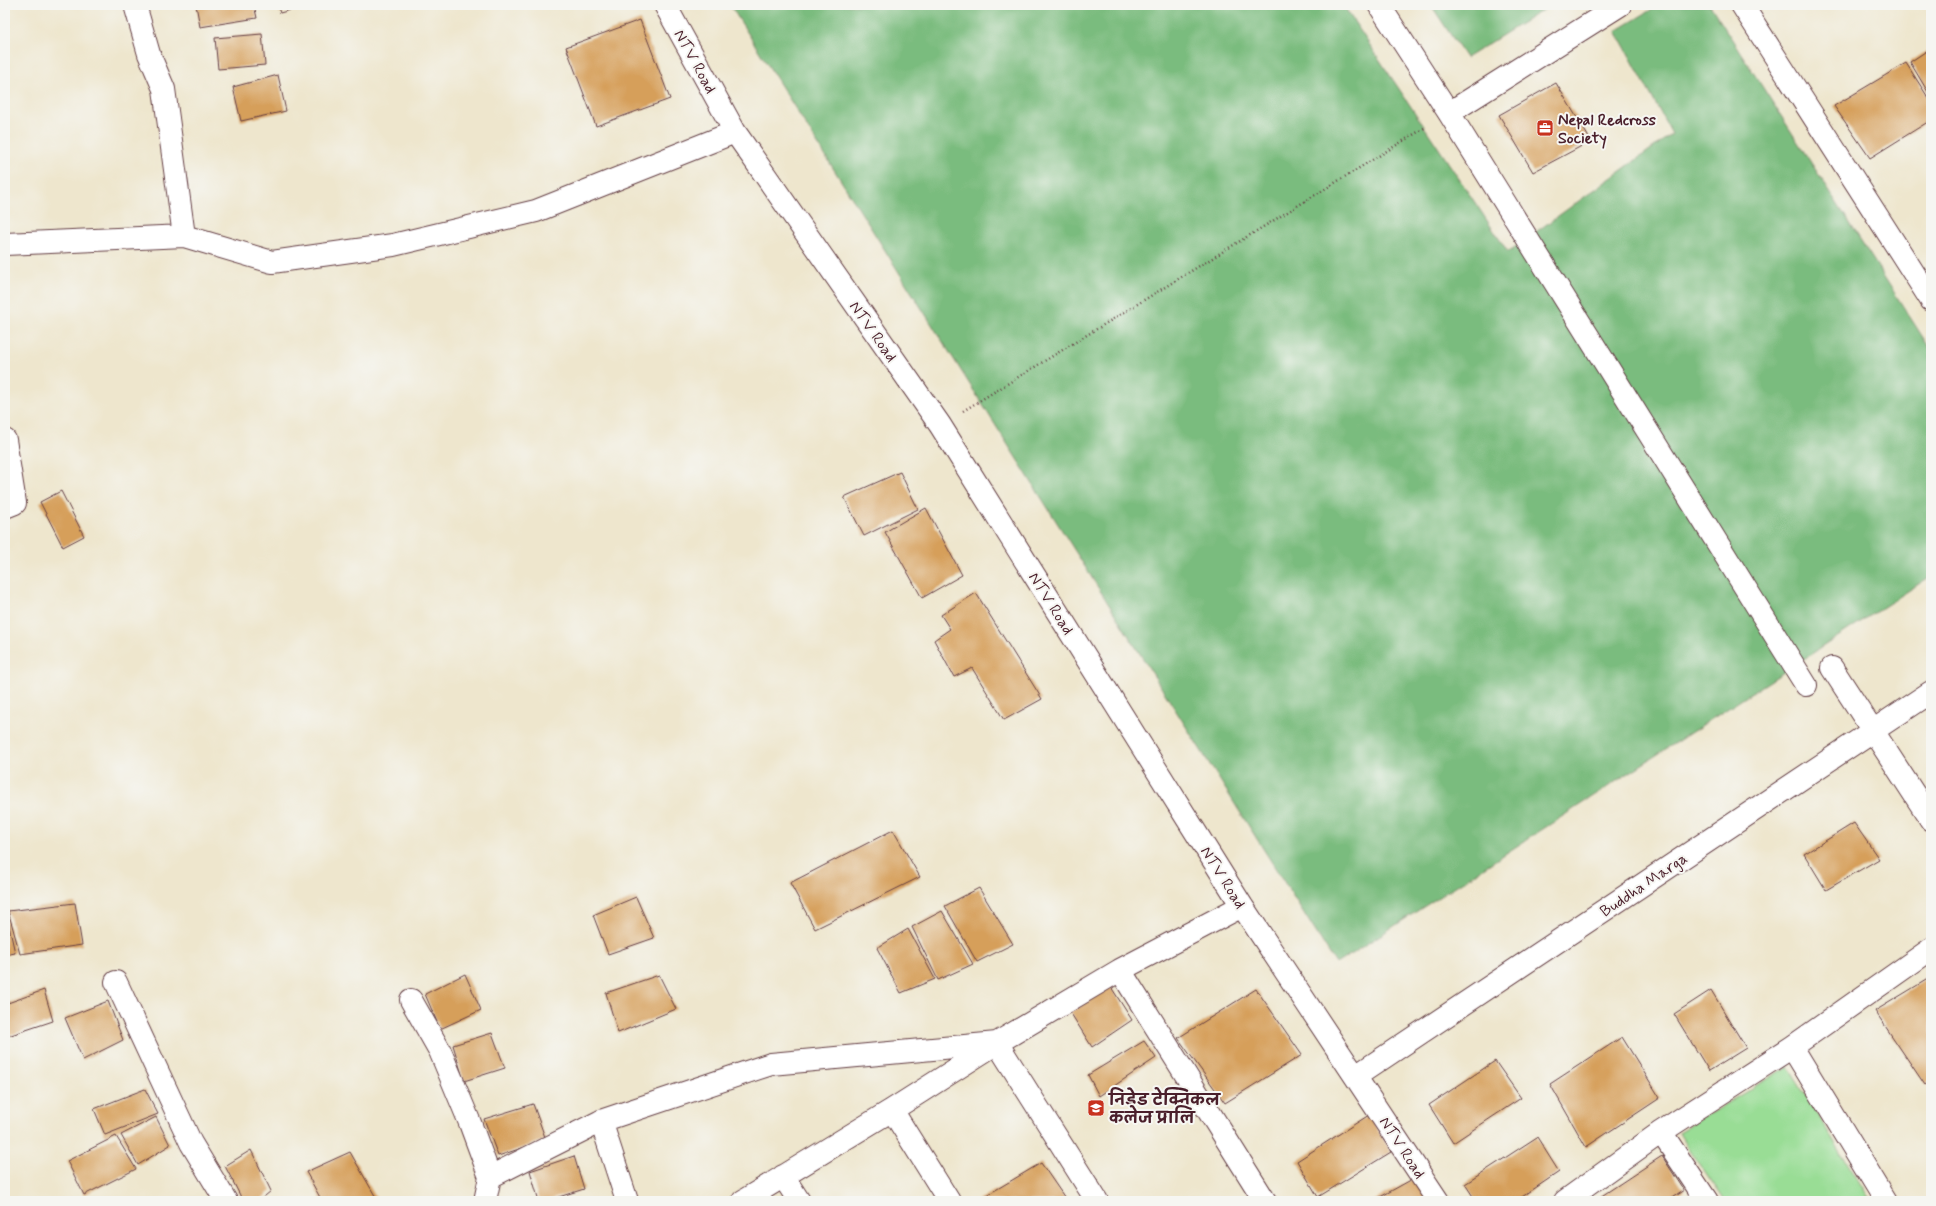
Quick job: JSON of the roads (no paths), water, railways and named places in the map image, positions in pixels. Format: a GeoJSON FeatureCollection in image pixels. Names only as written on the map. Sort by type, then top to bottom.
{"type":"FeatureCollection","features":[{"type":"Feature","properties":{"kind":"street"},"geometry":{"type":"LineString","coordinates":[[135,5],[149,54],[164,89],[184,236]]}},
{"type":"Feature","properties":{"kind":"street","name":"NTV Road"},"geometry":{"type":"LineString","coordinates":[[665,5],[735,132],[940,425],[1242,906],[1438,1201]]}},
{"type":"Feature","properties":{"kind":"street"},"geometry":{"type":"LineString","coordinates":[[1379,5],[1449,113],[1806,685]]}},
{"type":"Feature","properties":{"kind":"street"},"geometry":{"type":"LineString","coordinates":[[1449,113],[1620,5]]}},
{"type":"Feature","properties":{"kind":"street"},"geometry":{"type":"LineString","coordinates":[[1742,5],[1931,300]]}},
{"type":"Feature","properties":{"kind":"street"},"geometry":{"type":"LineString","coordinates":[[5,244],[184,236],[272,262],[392,245],[536,211],[735,132]]}},
{"type":"Feature","properties":{"kind":"street"},"geometry":{"type":"LineString","coordinates":[[5,440],[15,502],[5,507]]}},
{"type":"Feature","properties":{"kind":"street"},"geometry":{"type":"LineString","coordinates":[[1832,668],[1931,820]]}},
{"type":"Feature","properties":{"kind":"street","name":"Buddha Marga"},"geometry":{"type":"LineString","coordinates":[[1356,1076],[1931,692]]}},
{"type":"Feature","properties":{"kind":"street"},"geometry":{"type":"LineString","coordinates":[[743,1201],[892,1110],[996,1043],[1120,970],[1242,906]]}},
{"type":"Feature","properties":{"kind":"street"},"geometry":{"type":"LineString","coordinates":[[1565,1201],[1661,1132],[1792,1047],[1931,950]]}},
{"type":"Feature","properties":{"kind":"street"},"geometry":{"type":"LineString","coordinates":[[1120,970],[1265,1201]]}},
{"type":"Feature","properties":{"kind":"street"},"geometry":{"type":"LineString","coordinates":[[116,982],[191,1143],[226,1201]]}},
{"type":"Feature","properties":{"kind":"street"},"geometry":{"type":"LineString","coordinates":[[411,1000],[440,1051],[490,1177],[485,1201]]}},
{"type":"Feature","properties":{"kind":"street"},"geometry":{"type":"LineString","coordinates":[[490,1177],[601,1121],[771,1064],[996,1043]]}},
{"type":"Feature","properties":{"kind":"street"},"geometry":{"type":"LineString","coordinates":[[996,1043],[1097,1201]]}},
{"type":"Feature","properties":{"kind":"street"},"geometry":{"type":"LineString","coordinates":[[1792,1047],[1886,1201]]}},
{"type":"Feature","properties":{"kind":"street"},"geometry":{"type":"LineString","coordinates":[[892,1110],[949,1201]]}},
{"type":"Feature","properties":{"kind":"street"},"geometry":{"type":"LineString","coordinates":[[601,1121],[627,1201]]}},
{"type":"Feature","properties":{"kind":"street"},"geometry":{"type":"LineString","coordinates":[[1661,1132],[1707,1201]]}},
{"type":"Feature","properties":{"kind":"street"},"geometry":{"type":"LineString","coordinates":[[784,1176],[799,1201]]}},
{"type":"Feature","properties":{"kind":"place","name":"Nepal Redcross Society"},"geometry":{"type":"Point","coordinates":[1545,128]}},
{"type":"Feature","properties":{"kind":"place","name":"निडेड टेक्निकल कलेज प्रालि"},"geometry":{"type":"Point","coordinates":[1096,1108]}}]}
